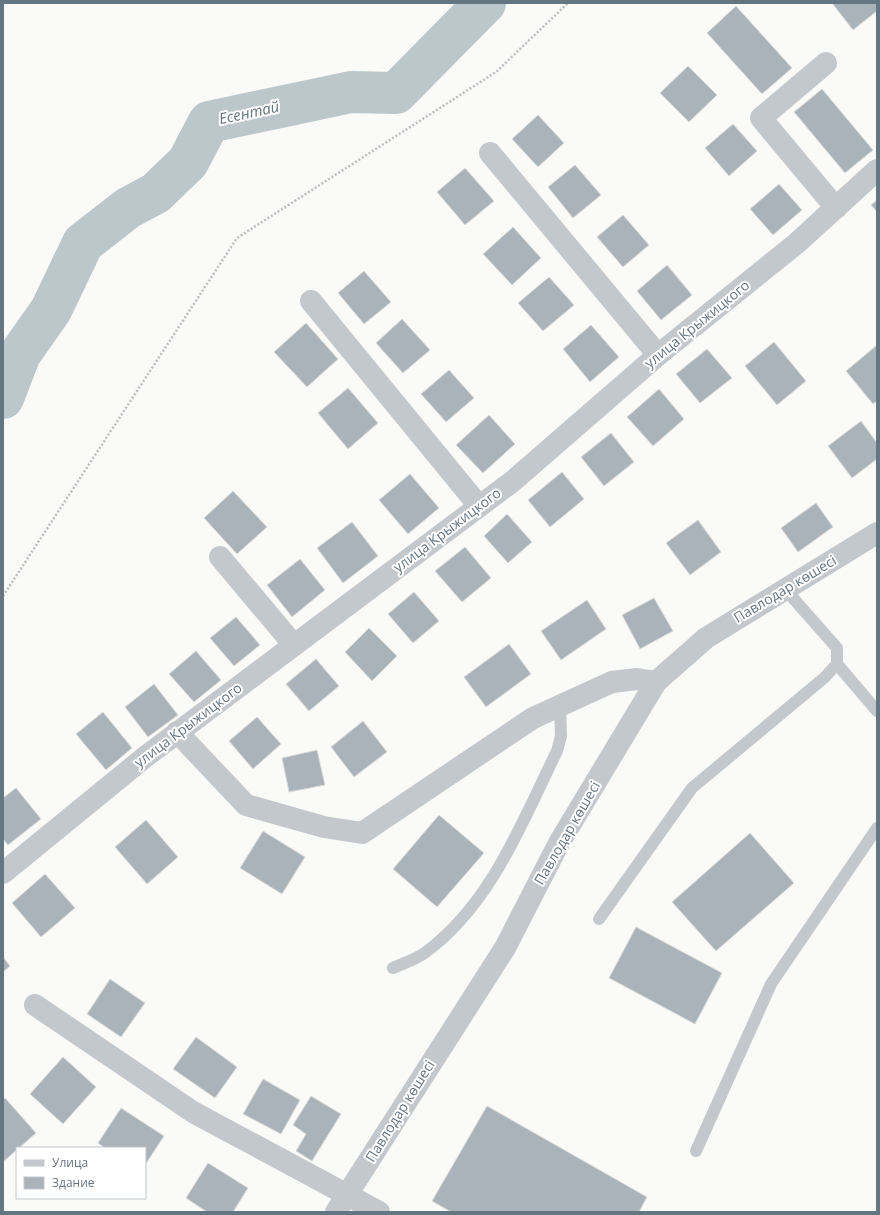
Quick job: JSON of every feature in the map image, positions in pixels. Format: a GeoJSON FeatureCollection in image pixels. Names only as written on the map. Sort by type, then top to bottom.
{"type":"FeatureCollection","features":[{"type":"Feature","properties":{"kind":"street"},"geometry":{"type":"LineString","coordinates":[[826,63],[761,118],[836,208]]}},
{"type":"Feature","properties":{"kind":"street"},"geometry":{"type":"LineString","coordinates":[[490,153],[658,355]]}},
{"type":"Feature","properties":{"kind":"street","name":"улица Крыжицкого"},"geometry":{"type":"LineString","coordinates":[[3,872],[177,732],[513,481],[658,355],[797,244],[877,170]]}},
{"type":"Feature","properties":{"kind":"street"},"geometry":{"type":"LineString","coordinates":[[311,301],[479,506]]}},
{"type":"Feature","properties":{"kind":"street","name":"Павлодар көшесі"},"geometry":{"type":"LineString","coordinates":[[341,1204],[504,948],[559,843],[656,682],[706,638],[877,533]]}},
{"type":"Feature","properties":{"kind":"street"},"geometry":{"type":"LineString","coordinates":[[220,557],[294,645]]}},
{"type":"Feature","properties":{"kind":"street"},"geometry":{"type":"LineString","coordinates":[[177,732],[246,805],[324,827],[362,833],[532,718],[612,682],[637,678],[656,682]]}},
{"type":"Feature","properties":{"kind":"street"},"geometry":{"type":"LineString","coordinates":[[35,1005],[193,1112],[341,1204],[379,1212]]}},
{"type":"Feature","properties":{"kind":"lane"},"geometry":{"type":"LineString","coordinates":[[599,919],[692,788],[824,678],[836,664],[837,648],[786,589]]}},
{"type":"Feature","properties":{"kind":"lane"},"geometry":{"type":"LineString","coordinates":[[836,664],[877,711]]}},
{"type":"Feature","properties":{"kind":"lane"},"geometry":{"type":"LineString","coordinates":[[393,968],[425,953],[448,933],[480,898],[498,869],[557,751],[561,736],[560,705]]}},
{"type":"Feature","properties":{"kind":"lane"},"geometry":{"type":"LineString","coordinates":[[696,1151],[771,984],[877,828]]}},
{"type":"Feature","properties":{"kind":"path"},"geometry":{"type":"LineString","coordinates":[[3,596],[237,238],[496,72],[568,3]]}},
{"type":"Feature","properties":{"kind":"building"},"geometry":{"type":"Polygon","coordinates":[[[832,3],[877,3],[877,11],[853,30],[832,3]]]}},
{"type":"Feature","properties":{"kind":"building"},"geometry":{"type":"Polygon","coordinates":[[[736,6],[792,68],[762,94],[707,33],[736,6]]]}},
{"type":"Feature","properties":{"kind":"building"},"geometry":{"type":"Polygon","coordinates":[[[688,66],[717,95],[689,122],[660,93],[688,66]]]}},
{"type":"Feature","properties":{"kind":"building"},"geometry":{"type":"Polygon","coordinates":[[[822,89],[873,150],[845,173],[794,112],[822,89]]]}},
{"type":"Feature","properties":{"kind":"building"},"geometry":{"type":"Polygon","coordinates":[[[538,115],[564,143],[538,167],[512,139],[538,115]]]}},
{"type":"Feature","properties":{"kind":"building"},"geometry":{"type":"Polygon","coordinates":[[[733,124],[757,151],[729,176],[705,148],[733,124]]]}},
{"type":"Feature","properties":{"kind":"building"},"geometry":{"type":"Polygon","coordinates":[[[575,165],[601,195],[573,218],[548,187],[575,165]]]}},
{"type":"Feature","properties":{"kind":"building"},"geometry":{"type":"Polygon","coordinates":[[[465,168],[494,201],[465,225],[437,192],[465,168]]]}},
{"type":"Feature","properties":{"kind":"building"},"geometry":{"type":"Polygon","coordinates":[[[779,184],[802,210],[773,235],[750,209],[779,184]]]}},
{"type":"Feature","properties":{"kind":"building"},"geometry":{"type":"Polygon","coordinates":[[[877,200],[877,212],[871,205],[877,200]]]}},
{"type":"Feature","properties":{"kind":"building"},"geometry":{"type":"Polygon","coordinates":[[[623,215],[649,245],[623,267],[597,237],[623,215]]]}},
{"type":"Feature","properties":{"kind":"building"},"geometry":{"type":"Polygon","coordinates":[[[513,227],[541,258],[512,285],[483,254],[513,227]]]}},
{"type":"Feature","properties":{"kind":"building"},"geometry":{"type":"Polygon","coordinates":[[[667,265],[692,295],[661,320],[637,291],[667,265]]]}},
{"type":"Feature","properties":{"kind":"building"},"geometry":{"type":"Polygon","coordinates":[[[364,271],[391,302],[364,324],[338,293],[364,271]]]}},
{"type":"Feature","properties":{"kind":"building"},"geometry":{"type":"Polygon","coordinates":[[[549,277],[574,305],[543,331],[518,303],[549,277]]]}},
{"type":"Feature","properties":{"kind":"building"},"geometry":{"type":"Polygon","coordinates":[[[402,319],[430,350],[403,373],[376,343],[402,319]]]}},
{"type":"Feature","properties":{"kind":"building"},"geometry":{"type":"Polygon","coordinates":[[[306,323],[338,359],[307,387],[274,352],[306,323]]]}},
{"type":"Feature","properties":{"kind":"building"},"geometry":{"type":"Polygon","coordinates":[[[591,325],[619,357],[590,382],[563,349],[591,325]]]}},
{"type":"Feature","properties":{"kind":"building"},"geometry":{"type":"Polygon","coordinates":[[[774,342],[806,381],[777,405],[745,366],[774,342]]]}},
{"type":"Feature","properties":{"kind":"building"},"geometry":{"type":"Polygon","coordinates":[[[877,345],[877,401],[873,404],[846,371],[877,345]]]}},
{"type":"Feature","properties":{"kind":"building"},"geometry":{"type":"Polygon","coordinates":[[[707,349],[732,378],[700,403],[676,374],[707,349]]]}},
{"type":"Feature","properties":{"kind":"building"},"geometry":{"type":"Polygon","coordinates":[[[449,370],[474,398],[446,422],[421,394],[449,370]]]}},
{"type":"Feature","properties":{"kind":"building"},"geometry":{"type":"Polygon","coordinates":[[[348,388],[378,423],[348,449],[318,413],[348,388]]]}},
{"type":"Feature","properties":{"kind":"building"},"geometry":{"type":"Polygon","coordinates":[[[659,389],[684,419],[653,446],[627,417],[659,389]]]}},
{"type":"Feature","properties":{"kind":"building"},"geometry":{"type":"Polygon","coordinates":[[[489,415],[515,444],[483,473],[456,445],[489,415]]]}},
{"type":"Feature","properties":{"kind":"building"},"geometry":{"type":"Polygon","coordinates":[[[861,421],[877,443],[877,459],[852,478],[828,446],[861,421]]]}},
{"type":"Feature","properties":{"kind":"building"},"geometry":{"type":"Polygon","coordinates":[[[611,433],[634,462],[604,486],[581,457],[611,433]]]}},
{"type":"Feature","properties":{"kind":"building"},"geometry":{"type":"Polygon","coordinates":[[[562,472],[584,499],[550,527],[528,500],[562,472]]]}},
{"type":"Feature","properties":{"kind":"building"},"geometry":{"type":"Polygon","coordinates":[[[410,474],[439,508],[408,534],[379,500],[410,474]]]}},
{"type":"Feature","properties":{"kind":"building"},"geometry":{"type":"Polygon","coordinates":[[[233,491],[267,527],[237,554],[204,518],[233,491]]]}},
{"type":"Feature","properties":{"kind":"building"},"geometry":{"type":"Polygon","coordinates":[[[816,503],[833,527],[798,552],[781,528],[816,503]]]}},
{"type":"Feature","properties":{"kind":"building"},"geometry":{"type":"Polygon","coordinates":[[[507,514],[532,542],[508,563],[484,536],[507,514]]]}},
{"type":"Feature","properties":{"kind":"building"},"geometry":{"type":"Polygon","coordinates":[[[698,520],[721,552],[690,575],[666,543],[698,520]]]}},
{"type":"Feature","properties":{"kind":"building"},"geometry":{"type":"Polygon","coordinates":[[[352,522],[378,556],[343,583],[317,548],[352,522]]]}},
{"type":"Feature","properties":{"kind":"building"},"geometry":{"type":"Polygon","coordinates":[[[465,547],[491,578],[462,602],[435,571],[465,547]]]}},
{"type":"Feature","properties":{"kind":"building"},"geometry":{"type":"Polygon","coordinates":[[[300,559],[325,590],[292,617],[267,585],[300,559]]]}},
{"type":"Feature","properties":{"kind":"building"},"geometry":{"type":"Polygon","coordinates":[[[414,592],[439,621],[413,643],[388,614],[414,592]]]}},
{"type":"Feature","properties":{"kind":"building"},"geometry":{"type":"Polygon","coordinates":[[[654,598],[673,631],[640,649],[622,615],[654,598]]]}},
{"type":"Feature","properties":{"kind":"building"},"geometry":{"type":"Polygon","coordinates":[[[587,600],[606,629],[561,660],[541,631],[587,600]]]}},
{"type":"Feature","properties":{"kind":"building"},"geometry":{"type":"Polygon","coordinates":[[[236,617],[260,645],[234,666],[210,638],[236,617]]]}},
{"type":"Feature","properties":{"kind":"building"},"geometry":{"type":"Polygon","coordinates":[[[369,628],[397,656],[372,681],[345,652],[369,628]]]}},
{"type":"Feature","properties":{"kind":"building"},"geometry":{"type":"Polygon","coordinates":[[[509,644],[531,674],[486,707],[464,677],[509,644]]]}},
{"type":"Feature","properties":{"kind":"building"},"geometry":{"type":"Polygon","coordinates":[[[196,651],[221,680],[194,702],[169,674],[196,651]]]}},
{"type":"Feature","properties":{"kind":"building"},"geometry":{"type":"Polygon","coordinates":[[[316,659],[339,686],[309,711],[286,684],[316,659]]]}},
{"type":"Feature","properties":{"kind":"building"},"geometry":{"type":"Polygon","coordinates":[[[154,684],[178,715],[148,737],[125,707],[154,684]]]}},
{"type":"Feature","properties":{"kind":"building"},"geometry":{"type":"Polygon","coordinates":[[[103,712],[132,748],[106,770],[76,734],[103,712]]]}},
{"type":"Feature","properties":{"kind":"building"},"geometry":{"type":"Polygon","coordinates":[[[257,717],[281,744],[253,769],[229,741],[257,717]]]}},
{"type":"Feature","properties":{"kind":"building"},"geometry":{"type":"Polygon","coordinates":[[[363,721],[387,752],[354,777],[331,747],[363,721]]]}},
{"type":"Feature","properties":{"kind":"building"},"geometry":{"type":"Polygon","coordinates":[[[317,750],[325,785],[289,792],[282,758],[317,750]]]}},
{"type":"Feature","properties":{"kind":"building"},"geometry":{"type":"Polygon","coordinates":[[[16,788],[41,819],[8,845],[3,839],[3,798],[16,788]]]}},
{"type":"Feature","properties":{"kind":"building"},"geometry":{"type":"Polygon","coordinates":[[[439,815],[484,853],[437,907],[393,869],[439,815]]]}},
{"type":"Feature","properties":{"kind":"building"},"geometry":{"type":"Polygon","coordinates":[[[146,820],[178,857],[147,884],[115,847],[146,820]]]}},
{"type":"Feature","properties":{"kind":"building"},"geometry":{"type":"Polygon","coordinates":[[[263,831],[305,857],[282,894],[240,868],[263,831]]]}},
{"type":"Feature","properties":{"kind":"building"},"geometry":{"type":"Polygon","coordinates":[[[750,833],[794,883],[716,951],[672,902],[750,833]]]}},
{"type":"Feature","properties":{"kind":"building"},"geometry":{"type":"Polygon","coordinates":[[[45,874],[75,908],[41,937],[12,903],[45,874]]]}},
{"type":"Feature","properties":{"kind":"building"},"geometry":{"type":"Polygon","coordinates":[[[636,927],[722,973],[695,1024],[609,978],[636,927]]]}},
{"type":"Feature","properties":{"kind":"building"},"geometry":{"type":"Polygon","coordinates":[[[3,957],[10,966],[3,972],[3,957]]]}},
{"type":"Feature","properties":{"kind":"building"},"geometry":{"type":"Polygon","coordinates":[[[110,979],[145,1003],[121,1037],[87,1014],[110,979]]]}},
{"type":"Feature","properties":{"kind":"building"},"geometry":{"type":"Polygon","coordinates":[[[196,1037],[237,1067],[215,1098],[173,1069],[196,1037]]]}},
{"type":"Feature","properties":{"kind":"building"},"geometry":{"type":"Polygon","coordinates":[[[63,1057],[96,1087],[63,1124],[30,1094],[63,1057]]]}},
{"type":"Feature","properties":{"kind":"building"},"geometry":{"type":"Polygon","coordinates":[[[263,1079],[300,1100],[281,1134],[243,1114],[263,1079]]]}},
{"type":"Feature","properties":{"kind":"building"},"geometry":{"type":"Polygon","coordinates":[[[311,1096],[341,1114],[312,1161],[296,1151],[306,1134],[293,1125],[311,1096]]]}},
{"type":"Feature","properties":{"kind":"building"},"geometry":{"type":"Polygon","coordinates":[[[5,1098],[36,1133],[20,1147],[16,1147],[16,1151],[3,1162],[3,1099],[5,1098]]]}},
{"type":"Feature","properties":{"kind":"building"},"geometry":{"type":"Polygon","coordinates":[[[487,1106],[647,1197],[639,1212],[451,1212],[432,1201],[487,1106]]]}},
{"type":"Feature","properties":{"kind":"building"},"geometry":{"type":"Polygon","coordinates":[[[121,1108],[164,1136],[146,1163],[146,1147],[104,1147],[98,1143],[121,1108]]]}},
{"type":"Feature","properties":{"kind":"building"},"geometry":{"type":"Polygon","coordinates":[[[208,1163],[248,1188],[233,1212],[207,1212],[186,1198],[208,1163]]]}},
{"type":"Feature","properties":{"kind":"waterway","name":"Есентай"},"geometry":{"type":"LineString","coordinates":[[3,398],[20,354],[51,310],[83,243],[128,208],[156,193],[188,162],[209,122],[351,92],[396,93],[485,3]]}}]}
